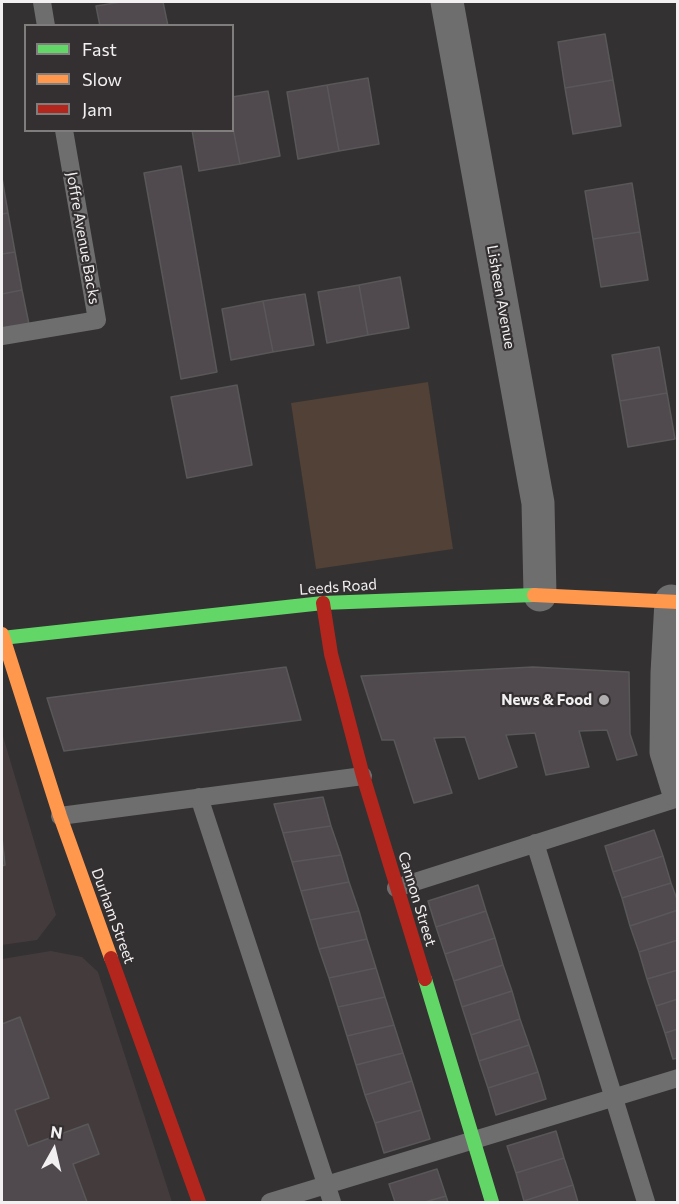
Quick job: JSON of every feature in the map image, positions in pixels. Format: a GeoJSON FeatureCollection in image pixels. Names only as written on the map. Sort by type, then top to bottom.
{"type":"FeatureCollection","features":[{"type":"Feature","properties":{"kind":"street","name":"Lisheen Avenue"},"geometry":{"type":"LineString","coordinates":[[447,2],[538,503],[540,595]]}},
{"type":"Feature","properties":{"kind":"street","name":"Leeds Road"},"geometry":{"type":"LineString","coordinates":[[2,637],[323,603],[540,595],[675,601]]}},
{"type":"Feature","properties":{"kind":"street"},"geometry":{"type":"LineString","coordinates":[[675,601],[667,673],[666,752],[678,791]]}},
{"type":"Feature","properties":{"kind":"street","name":"Cannon Street"},"geometry":{"type":"LineString","coordinates":[[323,603],[331,654],[363,776],[492,1203]]}},
{"type":"Feature","properties":{"kind":"street","name":"Durham Street"},"geometry":{"type":"LineString","coordinates":[[2,637],[60,816],[199,1203]]}},
{"type":"Feature","properties":{"kind":"lane"},"geometry":{"type":"LineString","coordinates":[[42,2],[46,24]]}},
{"type":"Feature","properties":{"kind":"lane","name":"Joffre Avenue Backs"},"geometry":{"type":"LineString","coordinates":[[2,336],[97,320],[64,132]]}},
{"type":"Feature","properties":{"kind":"lane"},"geometry":{"type":"LineString","coordinates":[[60,816],[363,776]]}},
{"type":"Feature","properties":{"kind":"lane"},"geometry":{"type":"LineString","coordinates":[[199,798],[332,1203]]}},
{"type":"Feature","properties":{"kind":"lane"},"geometry":{"type":"LineString","coordinates":[[396,888],[678,798]]}},
{"type":"Feature","properties":{"kind":"lane"},"geometry":{"type":"LineString","coordinates":[[535,843],[646,1203]]}},
{"type":"Feature","properties":{"kind":"lane"},"geometry":{"type":"LineString","coordinates":[[270,1203],[678,1078]]}},
{"type":"Feature","properties":{"kind":"shaded area"},"geometry":{"type":"Polygon","coordinates":[[[428,382],[453,549],[316,569],[291,403],[428,382]]]}},
{"type":"Feature","properties":{"kind":"shaded area"},"geometry":{"type":"Polygon","coordinates":[[[2,733],[56,915],[37,940],[2,945],[2,733]]]}},
{"type":"Feature","properties":{"kind":"shaded area"},"geometry":{"type":"Polygon","coordinates":[[[51,951],[82,957],[98,972],[172,1202],[2,1202],[2,959],[51,951]]]}},
{"type":"Feature","properties":{"kind":"building"},"geometry":{"type":"Polygon","coordinates":[[[121,2],[163,2],[168,24],[100,24],[96,6],[121,2]]]}},
{"type":"Feature","properties":{"kind":"building"},"geometry":{"type":"Polygon","coordinates":[[[605,34],[613,80],[565,88],[558,42],[605,34]]]}},
{"type":"Feature","properties":{"kind":"building"},"geometry":{"type":"Polygon","coordinates":[[[368,78],[379,144],[339,151],[327,85],[368,78]]]}},
{"type":"Feature","properties":{"kind":"building"},"geometry":{"type":"Polygon","coordinates":[[[613,80],[621,126],[573,134],[565,88],[613,80]]]}},
{"type":"Feature","properties":{"kind":"building"},"geometry":{"type":"Polygon","coordinates":[[[327,85],[339,151],[298,159],[287,92],[327,85]]]}},
{"type":"Feature","properties":{"kind":"building"},"geometry":{"type":"Polygon","coordinates":[[[268,91],[280,156],[240,164],[234,132],[234,97],[268,91]]]}},
{"type":"Feature","properties":{"kind":"building"},"geometry":{"type":"Polygon","coordinates":[[[192,132],[234,132],[240,164],[199,171],[192,132]]]}},
{"type":"Feature","properties":{"kind":"building"},"geometry":{"type":"Polygon","coordinates":[[[181,166],[217,372],[181,379],[144,173],[181,166]]]}},
{"type":"Feature","properties":{"kind":"building"},"geometry":{"type":"Polygon","coordinates":[[[2,178],[8,213],[2,214],[2,178]]]}},
{"type":"Feature","properties":{"kind":"building"},"geometry":{"type":"Polygon","coordinates":[[[632,183],[640,232],[593,239],[585,191],[632,183]]]}},
{"type":"Feature","properties":{"kind":"building"},"geometry":{"type":"Polygon","coordinates":[[[8,213],[15,252],[2,254],[2,214],[8,213]]]}},
{"type":"Feature","properties":{"kind":"building"},"geometry":{"type":"Polygon","coordinates":[[[640,232],[648,280],[601,287],[593,239],[640,232]]]}},
{"type":"Feature","properties":{"kind":"building"},"geometry":{"type":"Polygon","coordinates":[[[15,252],[22,290],[2,294],[2,254],[15,252]]]}},
{"type":"Feature","properties":{"kind":"building"},"geometry":{"type":"Polygon","coordinates":[[[400,277],[409,328],[368,335],[359,285],[400,277]]]}},
{"type":"Feature","properties":{"kind":"building"},"geometry":{"type":"Polygon","coordinates":[[[359,285],[368,335],[327,343],[318,292],[359,285]]]}},
{"type":"Feature","properties":{"kind":"building"},"geometry":{"type":"Polygon","coordinates":[[[22,290],[30,329],[2,335],[2,294],[22,290]]]}},
{"type":"Feature","properties":{"kind":"building"},"geometry":{"type":"Polygon","coordinates":[[[305,294],[314,345],[273,352],[263,301],[305,294]]]}},
{"type":"Feature","properties":{"kind":"building"},"geometry":{"type":"Polygon","coordinates":[[[263,301],[273,352],[231,360],[222,309],[263,301]]]}},
{"type":"Feature","properties":{"kind":"building"},"geometry":{"type":"Polygon","coordinates":[[[659,347],[667,393],[620,401],[612,355],[659,347]]]}},
{"type":"Feature","properties":{"kind":"building"},"geometry":{"type":"Polygon","coordinates":[[[237,385],[252,465],[187,478],[171,397],[237,385]]]}},
{"type":"Feature","properties":{"kind":"building"},"geometry":{"type":"Polygon","coordinates":[[[667,393],[675,439],[628,447],[620,401],[667,393]]]}},
{"type":"Feature","properties":{"kind":"building"},"geometry":{"type":"Polygon","coordinates":[[[286,667],[301,720],[64,751],[47,698],[286,667]]]}},
{"type":"Feature","properties":{"kind":"building"},"geometry":{"type":"Polygon","coordinates":[[[533,667],[629,672],[630,734],[637,755],[617,760],[607,730],[579,731],[589,767],[546,775],[535,733],[506,735],[517,767],[479,779],[465,737],[434,738],[452,793],[414,803],[394,740],[382,740],[361,676],[533,667]]]}},
{"type":"Feature","properties":{"kind":"building"},"geometry":{"type":"Polygon","coordinates":[[[323,797],[331,826],[283,833],[274,804],[323,797]]]}},
{"type":"Feature","properties":{"kind":"building"},"geometry":{"type":"Polygon","coordinates":[[[331,826],[341,855],[292,862],[283,833],[331,826]]]}},
{"type":"Feature","properties":{"kind":"building"},"geometry":{"type":"Polygon","coordinates":[[[654,830],[663,856],[613,872],[605,846],[654,830]]]}},
{"type":"Feature","properties":{"kind":"building"},"geometry":{"type":"Polygon","coordinates":[[[2,838],[5,865],[2,866],[2,838]]]}},
{"type":"Feature","properties":{"kind":"building"},"geometry":{"type":"Polygon","coordinates":[[[341,855],[349,882],[301,891],[292,862],[341,855]]]}},
{"type":"Feature","properties":{"kind":"building"},"geometry":{"type":"Polygon","coordinates":[[[663,856],[671,883],[622,898],[613,872],[663,856]]]}},
{"type":"Feature","properties":{"kind":"building"},"geometry":{"type":"Polygon","coordinates":[[[349,882],[359,911],[310,920],[301,891],[349,882]]]}},
{"type":"Feature","properties":{"kind":"building"},"geometry":{"type":"Polygon","coordinates":[[[671,883],[678,902],[678,910],[630,926],[622,898],[671,883]]]}},
{"type":"Feature","properties":{"kind":"building"},"geometry":{"type":"Polygon","coordinates":[[[478,885],[486,911],[436,927],[428,901],[478,885]]]}},
{"type":"Feature","properties":{"kind":"building"},"geometry":{"type":"Polygon","coordinates":[[[678,910],[678,940],[639,952],[630,926],[678,910]]]}},
{"type":"Feature","properties":{"kind":"building"},"geometry":{"type":"Polygon","coordinates":[[[359,911],[367,939],[319,949],[310,920],[359,911]]]}},
{"type":"Feature","properties":{"kind":"building"},"geometry":{"type":"Polygon","coordinates":[[[486,911],[495,938],[445,954],[436,927],[486,911]]]}},
{"type":"Feature","properties":{"kind":"building"},"geometry":{"type":"Polygon","coordinates":[[[495,938],[503,965],[454,981],[445,954],[495,938]]]}},
{"type":"Feature","properties":{"kind":"building"},"geometry":{"type":"Polygon","coordinates":[[[367,939],[376,968],[329,978],[319,949],[367,939]]]}},
{"type":"Feature","properties":{"kind":"building"},"geometry":{"type":"Polygon","coordinates":[[[678,940],[678,970],[647,979],[639,952],[678,940]]]}},
{"type":"Feature","properties":{"kind":"building"},"geometry":{"type":"Polygon","coordinates":[[[503,965],[512,991],[462,1007],[454,981],[503,965]]]}},
{"type":"Feature","properties":{"kind":"building"},"geometry":{"type":"Polygon","coordinates":[[[376,968],[385,997],[338,1007],[329,978],[376,968]]]}},
{"type":"Feature","properties":{"kind":"building"},"geometry":{"type":"Polygon","coordinates":[[[678,970],[678,999],[656,1006],[647,979],[678,970]]]}},
{"type":"Feature","properties":{"kind":"building"},"geometry":{"type":"Polygon","coordinates":[[[512,991],[520,1019],[471,1035],[462,1007],[512,991]]]}},
{"type":"Feature","properties":{"kind":"building"},"geometry":{"type":"Polygon","coordinates":[[[385,997],[394,1025],[347,1036],[338,1007],[385,997]]]}},
{"type":"Feature","properties":{"kind":"building"},"geometry":{"type":"Polygon","coordinates":[[[678,999],[678,1029],[665,1033],[656,1006],[678,999]]]}},
{"type":"Feature","properties":{"kind":"building"},"geometry":{"type":"Polygon","coordinates":[[[20,1017],[49,1098],[15,1110],[28,1146],[88,1124],[99,1154],[73,1164],[87,1202],[3,1202],[2,1024],[20,1017]]]}},
{"type":"Feature","properties":{"kind":"building"},"geometry":{"type":"Polygon","coordinates":[[[520,1019],[529,1045],[479,1061],[471,1035],[520,1019]]]}},
{"type":"Feature","properties":{"kind":"building"},"geometry":{"type":"Polygon","coordinates":[[[394,1025],[403,1053],[356,1065],[347,1036],[394,1025]]]}},
{"type":"Feature","properties":{"kind":"building"},"geometry":{"type":"Polygon","coordinates":[[[678,1029],[678,1058],[673,1059],[665,1033],[678,1029]]]}},
{"type":"Feature","properties":{"kind":"building"},"geometry":{"type":"Polygon","coordinates":[[[529,1045],[538,1072],[488,1088],[479,1061],[529,1045]]]}},
{"type":"Feature","properties":{"kind":"building"},"geometry":{"type":"Polygon","coordinates":[[[403,1053],[412,1081],[365,1095],[356,1065],[403,1053]]]}},
{"type":"Feature","properties":{"kind":"building"},"geometry":{"type":"Polygon","coordinates":[[[538,1072],[546,1099],[496,1115],[488,1088],[538,1072]]]}},
{"type":"Feature","properties":{"kind":"building"},"geometry":{"type":"Polygon","coordinates":[[[412,1081],[421,1110],[375,1123],[365,1095],[412,1081]]]}},
{"type":"Feature","properties":{"kind":"building"},"geometry":{"type":"Polygon","coordinates":[[[421,1110],[430,1139],[384,1153],[375,1123],[421,1110]]]}},
{"type":"Feature","properties":{"kind":"building"},"geometry":{"type":"Polygon","coordinates":[[[556,1131],[564,1158],[516,1173],[507,1146],[556,1131]]]}},
{"type":"Feature","properties":{"kind":"building"},"geometry":{"type":"Polygon","coordinates":[[[564,1158],[573,1185],[524,1201],[516,1173],[564,1158]]]}},
{"type":"Feature","properties":{"kind":"building"},"geometry":{"type":"Polygon","coordinates":[[[437,1169],[446,1196],[425,1202],[395,1202],[389,1184],[437,1169]]]}},
{"type":"Feature","properties":{"kind":"building"},"geometry":{"type":"Polygon","coordinates":[[[573,1185],[578,1202],[524,1202],[524,1201],[573,1185]]]}},
{"type":"Feature","properties":{"kind":"building"},"geometry":{"type":"Polygon","coordinates":[[[446,1196],[448,1202],[425,1202],[446,1196]]]}},
{"type":"Feature","properties":{"kind":"traffic: fast"},"geometry":{"type":"LineString","coordinates":[[2,638],[323,603],[534,595]]}},
{"type":"Feature","properties":{"kind":"traffic: fast"},"geometry":{"type":"LineString","coordinates":[[425,979],[492,1202]]}},
{"type":"Feature","properties":{"kind":"traffic: slow"},"geometry":{"type":"LineString","coordinates":[[534,595],[678,602]]}},
{"type":"Feature","properties":{"kind":"traffic: slow"},"geometry":{"type":"LineString","coordinates":[[2,634],[60,816],[111,958]]}},
{"type":"Feature","properties":{"kind":"traffic: jam"},"geometry":{"type":"LineString","coordinates":[[323,603],[331,654],[363,776],[425,979]]}},
{"type":"Feature","properties":{"kind":"traffic: jam"},"geometry":{"type":"LineString","coordinates":[[111,958],[199,1202]]}},
{"type":"Feature","properties":{"kind":"place","name":"News & Food"},"geometry":{"type":"Point","coordinates":[604,700]}}]}
